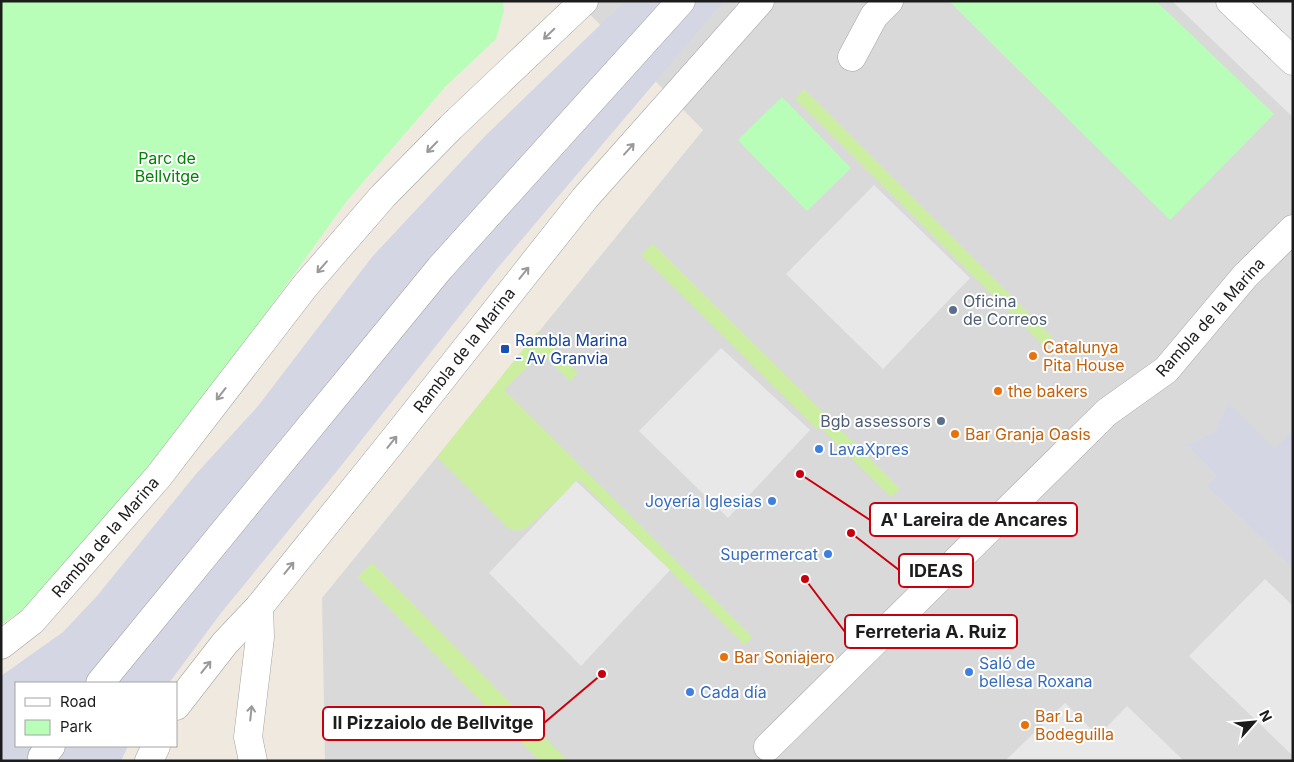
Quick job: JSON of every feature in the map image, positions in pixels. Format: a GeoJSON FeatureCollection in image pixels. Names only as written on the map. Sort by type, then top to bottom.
{"type":"FeatureCollection","features":[{"type":"Feature","properties":{"kind":"street","name":"Rambla de la Marina"},"geometry":{"type":"LineString","coordinates":[[1,645],[32,621],[158,476],[305,286],[383,196],[451,127],[584,1]]}},
{"type":"Feature","properties":{"kind":"street"},"geometry":{"type":"LineString","coordinates":[[101,682],[440,268],[680,1]]}},
{"type":"Feature","properties":{"kind":"street","name":"Rambla de la Marina"},"geometry":{"type":"LineString","coordinates":[[178,703],[395,438],[585,198],[760,1]]}},
{"type":"Feature","properties":{"kind":"street"},"geometry":{"type":"LineString","coordinates":[[852,57],[874,16],[889,1]]}},
{"type":"Feature","properties":{"kind":"street"},"geometry":{"type":"LineString","coordinates":[[1230,1],[1293,61]]}},
{"type":"Feature","properties":{"kind":"street","name":"Rambla de la Marina"},"geometry":{"type":"LineString","coordinates":[[768,747],[1107,412],[1166,370],[1245,276],[1293,229]]}},
{"type":"Feature","properties":{"kind":"street"},"geometry":{"type":"LineString","coordinates":[[253,761],[248,737],[260,637],[259,606]]}},
{"type":"Feature","properties":{"kind":"street"},"geometry":{"type":"LineString","coordinates":[[149,761],[156,747]]}},
{"type":"Feature","properties":{"kind":"shaded area"},"geometry":{"type":"Polygon","coordinates":[[[577,1],[1293,1],[1293,761],[325,761],[322,598],[703,130],[577,1]]]}},
{"type":"Feature","properties":{"kind":"shaded area"},"geometry":{"type":"Polygon","coordinates":[[[625,1],[724,1],[496,270],[337,471],[221,613],[170,682],[15,682],[15,747],[128,747],[121,761],[1,761],[1,676],[63,632],[97,596],[196,474],[258,406],[372,257],[485,136],[625,1]]]}},
{"type":"Feature","properties":{"kind":"shaded area"},"geometry":{"type":"Polygon","coordinates":[[[1172,1],[1293,1],[1293,117],[1278,103],[1172,1]]]}},
{"type":"Feature","properties":{"kind":"shaded area"},"geometry":{"type":"Polygon","coordinates":[[[874,185],[970,278],[883,369],[786,274],[874,185]]]}},
{"type":"Feature","properties":{"kind":"shaded area"},"geometry":{"type":"Polygon","coordinates":[[[721,348],[810,430],[728,518],[639,431],[721,348]]]}},
{"type":"Feature","properties":{"kind":"shaded area"},"geometry":{"type":"Polygon","coordinates":[[[1228,403],[1274,449],[1293,430],[1293,568],[1207,486],[1217,476],[1187,445],[1215,432],[1228,403]]]}},
{"type":"Feature","properties":{"kind":"shaded area"},"geometry":{"type":"Polygon","coordinates":[[[576,481],[670,570],[581,666],[489,573],[576,481]]]}},
{"type":"Feature","properties":{"kind":"shaded area"},"geometry":{"type":"Polygon","coordinates":[[[1265,579],[1293,606],[1293,756],[1189,656],[1265,579]]]}},
{"type":"Feature","properties":{"kind":"shaded area"},"geometry":{"type":"Polygon","coordinates":[[[1065,703],[1098,736],[1127,706],[1184,761],[1005,761],[1065,703]]]}},
{"type":"Feature","properties":{"kind":"green space","name":"Parc de Bellvitge"},"geometry":{"type":"Polygon","coordinates":[[[1,1],[503,1],[504,11],[496,39],[446,86],[346,202],[155,467],[58,584],[1,625],[1,1]]]}},
{"type":"Feature","properties":{"kind":"green space"},"geometry":{"type":"Polygon","coordinates":[[[949,1],[1156,1],[1274,114],[1170,220],[949,1]]]}},
{"type":"Feature","properties":{"kind":"green space"},"geometry":{"type":"Polygon","coordinates":[[[804,89],[1052,337],[1044,346],[795,99],[804,89]]]}},
{"type":"Feature","properties":{"kind":"green space"},"geometry":{"type":"Polygon","coordinates":[[[782,97],[851,168],[807,211],[738,140],[782,97]]]}},
{"type":"Feature","properties":{"kind":"green space"},"geometry":{"type":"Polygon","coordinates":[[[653,244],[900,489],[891,497],[821,428],[817,429],[641,255],[653,244]]]}},
{"type":"Feature","properties":{"kind":"green space"},"geometry":{"type":"Polygon","coordinates":[[[537,332],[578,373],[570,381],[542,353],[504,390],[752,637],[745,645],[579,480],[529,526],[521,530],[514,530],[508,528],[437,457],[537,332]]]}},
{"type":"Feature","properties":{"kind":"green space"},"geometry":{"type":"Polygon","coordinates":[[[372,563],[568,761],[540,761],[358,577],[372,563]]]}},
{"type":"Feature","properties":{"kind":"place","name":"Oficina de Correos"},"geometry":{"type":"Point","coordinates":[953,310]}},
{"type":"Feature","properties":{"kind":"place","name":"Rambla Marina - Av Granvia"},"geometry":{"type":"Point","coordinates":[505,349]}},
{"type":"Feature","properties":{"kind":"place","name":"Catalunya Pita House"},"geometry":{"type":"Point","coordinates":[1033,356]}},
{"type":"Feature","properties":{"kind":"place","name":"the bakers"},"geometry":{"type":"Point","coordinates":[998,391]}},
{"type":"Feature","properties":{"kind":"place","name":"Bgb assessors"},"geometry":{"type":"Point","coordinates":[941,421]}},
{"type":"Feature","properties":{"kind":"place","name":"Bar Granja Oasis"},"geometry":{"type":"Point","coordinates":[955,434]}},
{"type":"Feature","properties":{"kind":"place","name":"LavaXpres"},"geometry":{"type":"Point","coordinates":[819,449]}},
{"type":"Feature","properties":{"kind":"place","name":"A' Lareira de Ancares"},"geometry":{"type":"Point","coordinates":[800,474]}},
{"type":"Feature","properties":{"kind":"place","name":"Joyería Iglesias"},"geometry":{"type":"Point","coordinates":[772,501]}},
{"type":"Feature","properties":{"kind":"place","name":"IDEAS"},"geometry":{"type":"Point","coordinates":[851,533]}},
{"type":"Feature","properties":{"kind":"place","name":"Supermercat"},"geometry":{"type":"Point","coordinates":[828,554]}},
{"type":"Feature","properties":{"kind":"place","name":"Ferreteria A. Ruiz"},"geometry":{"type":"Point","coordinates":[805,579]}},
{"type":"Feature","properties":{"kind":"place","name":"Bar Soniajero"},"geometry":{"type":"Point","coordinates":[724,657]}},
{"type":"Feature","properties":{"kind":"place","name":"Saló de bellesa Roxana"},"geometry":{"type":"Point","coordinates":[969,672]}},
{"type":"Feature","properties":{"kind":"place","name":"Il Pizzaiolo de Bellvitge"},"geometry":{"type":"Point","coordinates":[602,674]}},
{"type":"Feature","properties":{"kind":"place","name":"Cada día"},"geometry":{"type":"Point","coordinates":[690,692]}},
{"type":"Feature","properties":{"kind":"place","name":"Bar La Bodeguilla"},"geometry":{"type":"Point","coordinates":[1025,725]}}]}
